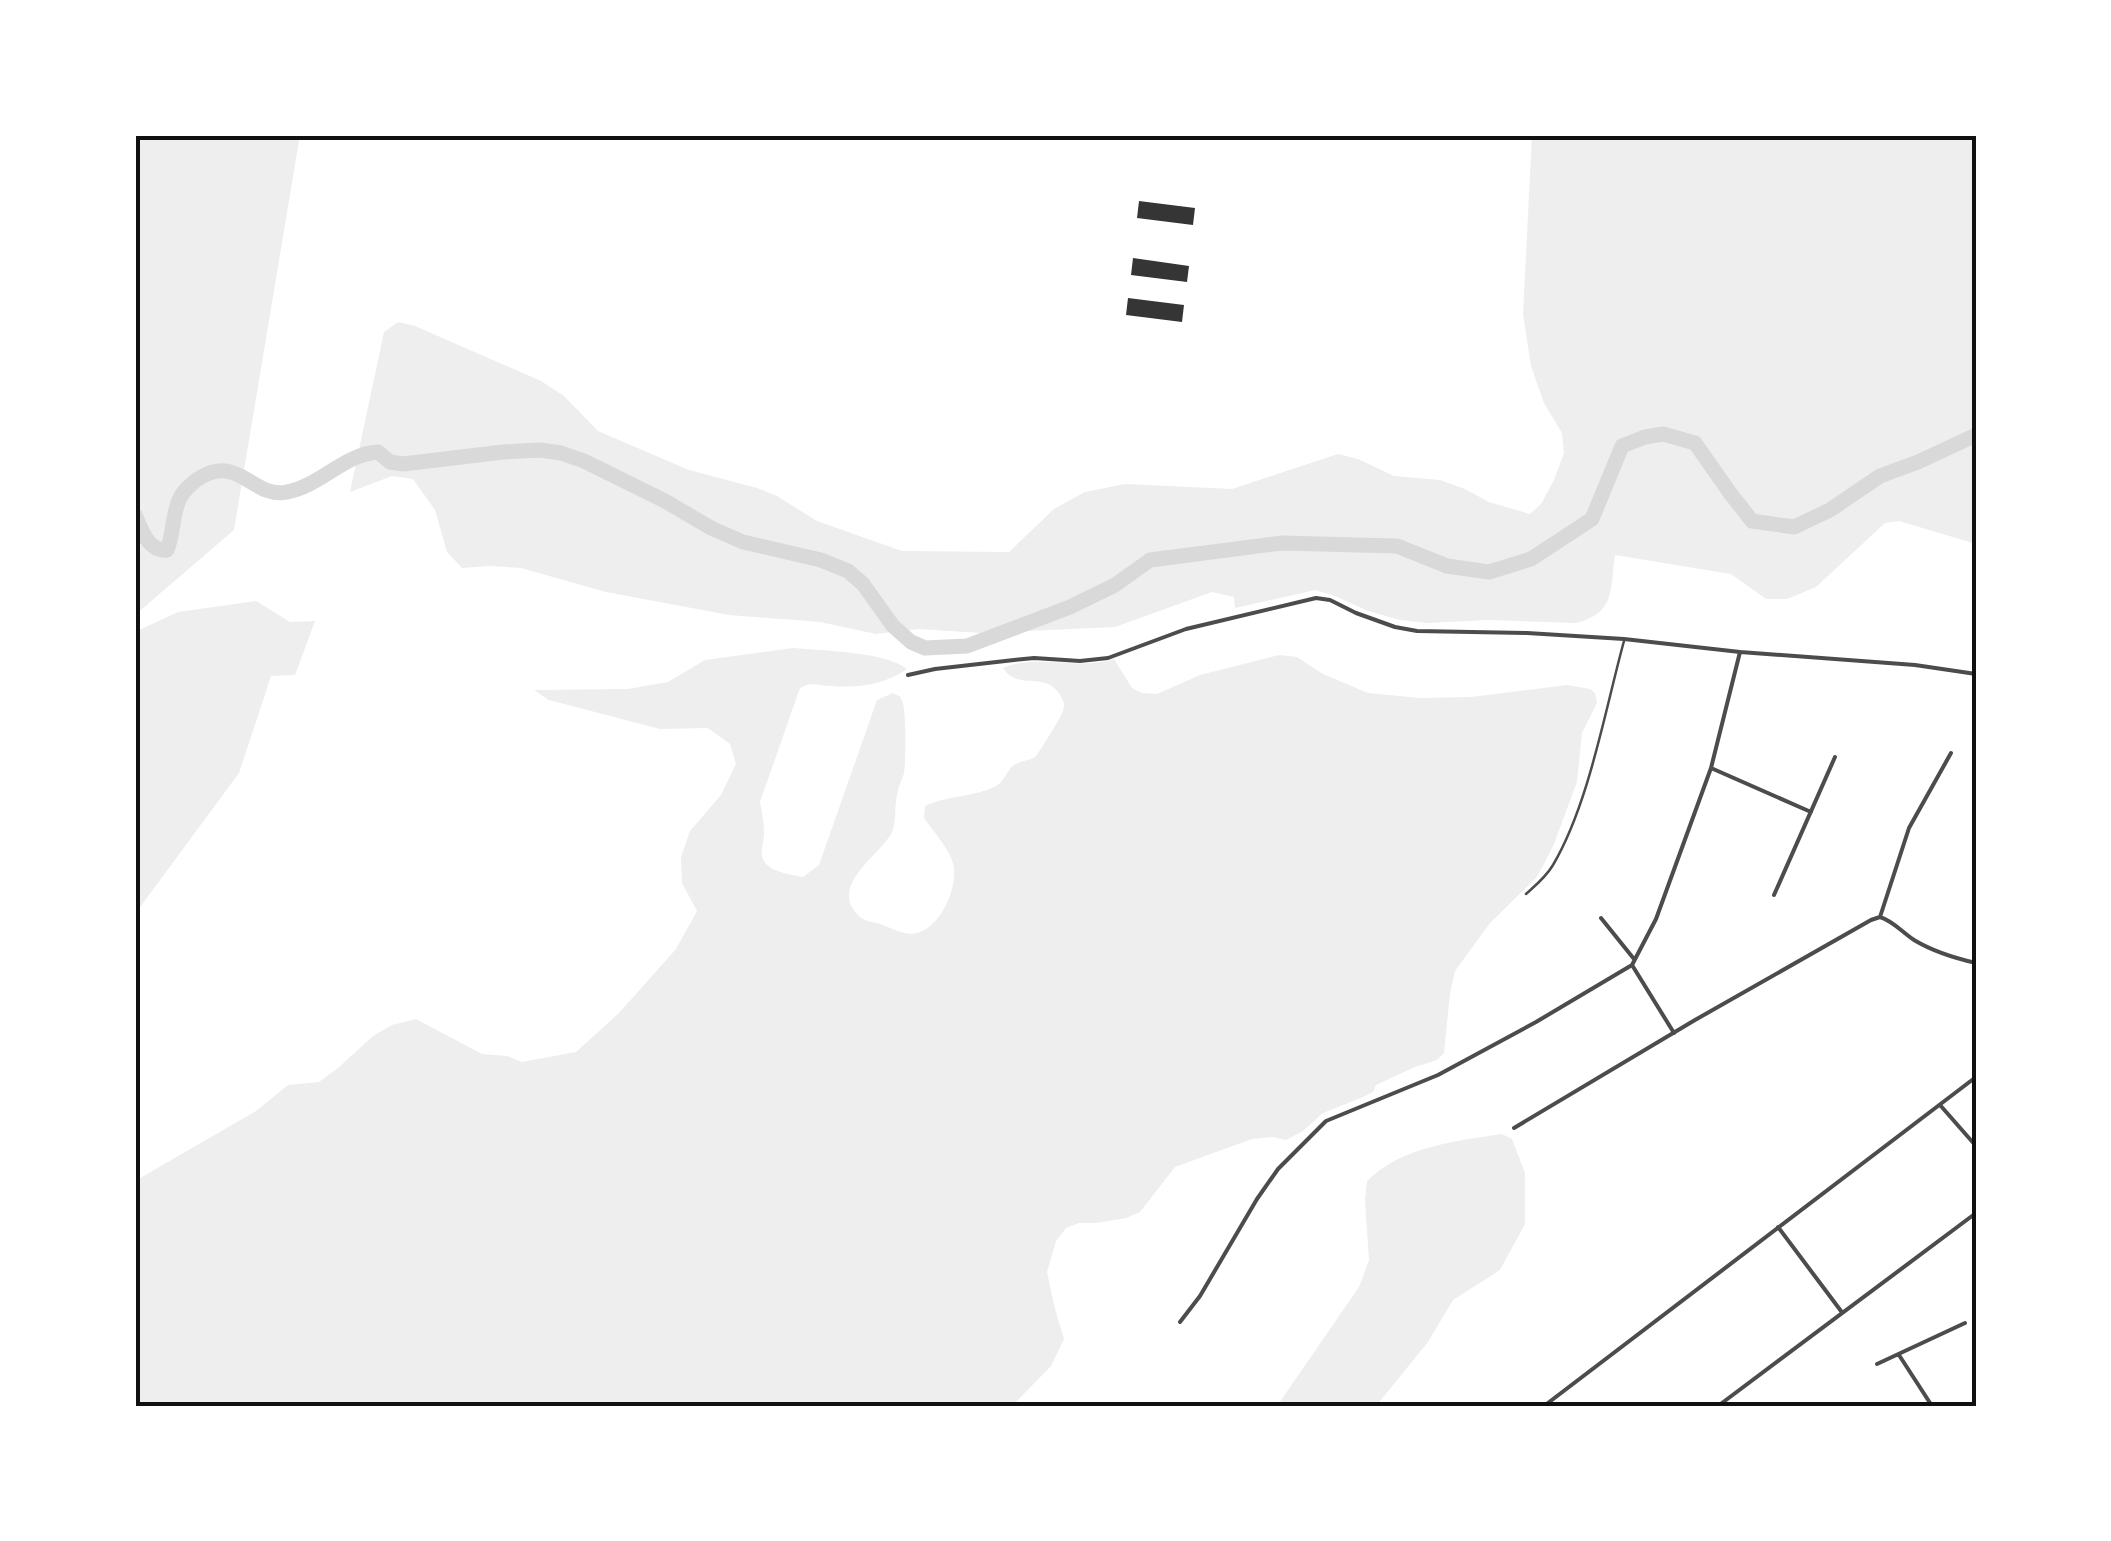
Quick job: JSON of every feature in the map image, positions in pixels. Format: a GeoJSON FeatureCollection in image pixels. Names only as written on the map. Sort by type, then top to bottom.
{"type":"FeatureCollection","features":[{"type":"Feature","properties":{"kind":"street"},"geometry":{"type":"LineString","coordinates":[[908,675],[1034,658],[1108,658],[1186,629],[1316,598],[1416,631],[1624,639],[1976,674]]}},
{"type":"Feature","properties":{"kind":"street"},"geometry":{"type":"LineString","coordinates":[[1180,1322],[1278,1169],[1326,1121],[1438,1075],[1536,1022],[1633,962],[1656,918],[1711,768],[1740,652]]}},
{"type":"Feature","properties":{"kind":"street"},"geometry":{"type":"LineString","coordinates":[[1514,1128],[1824,945],[1880,917],[1909,828],[1951,753]]}},
{"type":"Feature","properties":{"kind":"street"},"geometry":{"type":"LineString","coordinates":[[1774,895],[1835,757]]}},
{"type":"Feature","properties":{"kind":"street"},"geometry":{"type":"LineString","coordinates":[[1711,768],[1810,812]]}},
{"type":"Feature","properties":{"kind":"street"},"geometry":{"type":"LineString","coordinates":[[1880,917],[1934,951],[1976,963]]}},
{"type":"Feature","properties":{"kind":"street"},"geometry":{"type":"LineString","coordinates":[[1601,918],[1633,962],[1674,1034]]}},
{"type":"Feature","properties":{"kind":"street"},"geometry":{"type":"LineString","coordinates":[[1544,1406],[1976,1077]]}},
{"type":"Feature","properties":{"kind":"street"},"geometry":{"type":"LineString","coordinates":[[1939,1103],[1976,1146]]}},
{"type":"Feature","properties":{"kind":"street"},"geometry":{"type":"LineString","coordinates":[[1718,1406],[1976,1213]]}},
{"type":"Feature","properties":{"kind":"street"},"geometry":{"type":"LineString","coordinates":[[1778,1227],[1842,1312]]}},
{"type":"Feature","properties":{"kind":"street"},"geometry":{"type":"LineString","coordinates":[[1877,1364],[1965,1323]]}},
{"type":"Feature","properties":{"kind":"street"},"geometry":{"type":"LineString","coordinates":[[1899,1354],[1932,1406]]}},
{"type":"Feature","properties":{"kind":"lane"},"geometry":{"type":"LineString","coordinates":[[1526,894],[1548,872],[1570,829],[1624,639]]}},
{"type":"Feature","properties":{"kind":"shaded area"},"geometry":{"type":"Polygon","coordinates":[[[135,135],[300,135],[234,530],[135,615],[135,135]]]}},
{"type":"Feature","properties":{"kind":"shaded area"},"geometry":{"type":"Polygon","coordinates":[[[1532,135],[1976,135],[1976,544],[1899,521],[1885,523],[1816,587],[1787,599],[1766,599],[1731,574],[1615,555],[1605,606],[1589,619],[1576,623],[1400,620],[1315,590],[1235,608],[1234,597],[1212,592],[1115,627],[982,633],[918,629],[876,634],[820,622],[729,615],[606,592],[521,568],[462,568],[447,552],[435,510],[413,479],[392,476],[350,492],[384,332],[398,322],[541,381],[564,396],[598,431],[689,470],[757,488],[817,521],[902,551],[1009,552],[1054,509],[1085,492],[1125,484],[1232,489],[1338,454],[1394,476],[1440,480],[1489,502],[1530,514],[1541,504],[1564,453],[1562,433],[1544,403],[1531,366],[1523,314],[1532,135]]]}},
{"type":"Feature","properties":{"kind":"shaded area"},"geometry":{"type":"Polygon","coordinates":[[[256,601],[290,622],[315,621],[295,675],[271,676],[239,773],[135,914],[135,632],[178,612],[256,601]]]}},
{"type":"Feature","properties":{"kind":"shaded area"},"geometry":{"type":"Polygon","coordinates":[[[793,648],[869,655],[907,669],[871,684],[811,684],[800,688],[760,802],[762,857],[775,870],[803,877],[819,865],[877,700],[893,693],[902,700],[905,727],[904,773],[896,800],[894,828],[859,871],[849,893],[861,918],[907,933],[917,933],[934,923],[953,883],[953,863],[924,818],[925,806],[999,784],[1014,765],[1035,757],[1063,711],[1061,696],[1055,688],[1016,679],[1003,668],[1015,664],[1114,659],[1132,688],[1157,694],[1200,675],[1279,655],[1297,657],[1323,674],[1368,693],[1471,697],[1567,685],[1590,689],[1597,703],[1582,733],[1577,782],[1543,866],[1536,878],[1490,923],[1455,971],[1444,1053],[1437,1060],[1376,1085],[1373,1092],[1363,1097],[1323,1113],[1286,1140],[1252,1139],[1175,1167],[1140,1212],[1066,1228],[1056,1241],[1047,1272],[1064,1339],[1051,1366],[1012,1406],[135,1406],[135,1181],[256,1111],[288,1085],[319,1082],[373,1036],[392,1025],[416,1019],[482,1054],[522,1062],[576,1052],[619,1013],[676,949],[697,911],[682,883],[681,857],[690,831],[721,795],[736,764],[730,744],[708,728],[660,729],[549,700],[534,690],[628,689],[668,682],[705,660],[793,648]]]}},
{"type":"Feature","properties":{"kind":"shaded area"},"geometry":{"type":"Polygon","coordinates":[[[1502,1134],[1512,1139],[1525,1173],[1525,1224],[1500,1270],[1453,1300],[1428,1342],[1376,1406],[1277,1406],[1359,1287],[1369,1260],[1367,1181],[1412,1153],[1502,1134]]]}},
{"type":"Feature","properties":{"kind":"building"},"geometry":{"type":"Polygon","coordinates":[[[1139,201],[1195,208],[1193,225],[1137,218],[1139,201]]]}},
{"type":"Feature","properties":{"kind":"building"},"geometry":{"type":"Polygon","coordinates":[[[1133,258],[1189,266],[1187,282],[1131,275],[1133,258]]]}},
{"type":"Feature","properties":{"kind":"building"},"geometry":{"type":"Polygon","coordinates":[[[1128,298],[1184,305],[1182,322],[1126,315],[1128,298]]]}},
{"type":"Feature","properties":{"kind":"waterway"},"geometry":{"type":"LineString","coordinates":[[135,515],[150,544],[167,550],[182,495],[198,479],[214,472],[226,471],[265,490],[287,492],[310,484],[354,458],[378,452],[390,462],[403,464],[503,452],[561,453],[743,542],[821,560],[848,571],[863,584],[893,626],[925,648],[967,646],[1070,607],[1115,585],[1150,560],[1282,543],[1397,546],[1447,566],[1489,572],[1531,559],[1592,519],[1622,446],[1645,437],[1663,434],[1695,443],[1752,521],[1794,527],[1830,510],[1880,476],[1976,435]]}}]}
